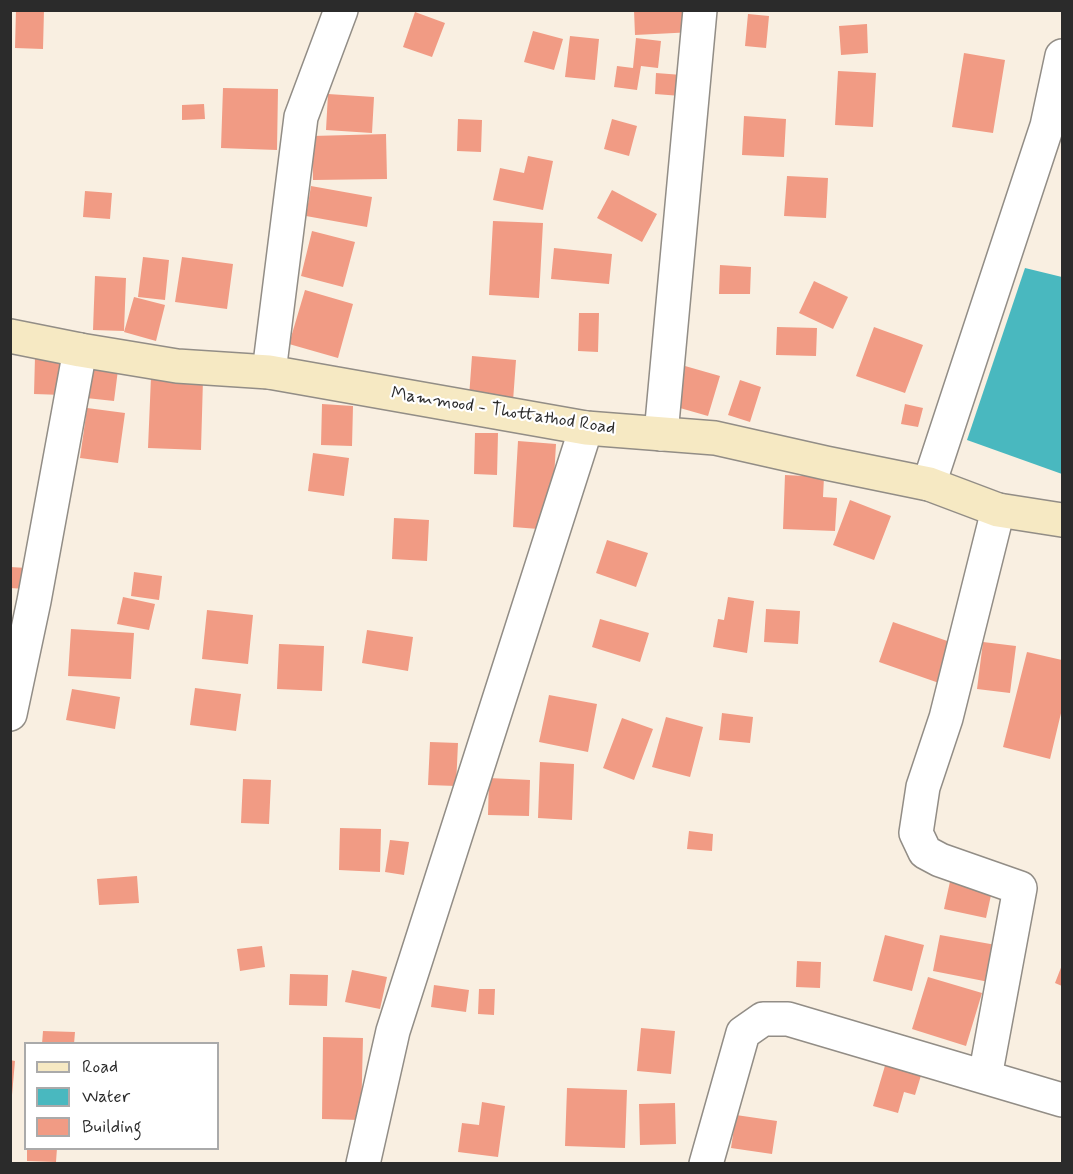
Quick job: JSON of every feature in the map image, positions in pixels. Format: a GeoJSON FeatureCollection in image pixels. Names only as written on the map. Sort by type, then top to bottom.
{"type":"FeatureCollection","features":[{"type":"Feature","properties":{"kind":"street"},"geometry":{"type":"LineString","coordinates":[[269,372],[301,117],[341,10]]}},
{"type":"Feature","properties":{"kind":"street"},"geometry":{"type":"LineString","coordinates":[[661,434],[700,10]]}},
{"type":"Feature","properties":{"kind":"street"},"geometry":{"type":"LineString","coordinates":[[928,484],[1047,126],[1062,56]]}},
{"type":"Feature","properties":{"kind":"street","name":"Mammood - Thottathod Road"},"geometry":{"type":"LineString","coordinates":[[10,336],[177,366],[269,372],[586,428],[715,438],[928,484],[998,510],[1062,520]]}},
{"type":"Feature","properties":{"kind":"street"},"geometry":{"type":"LineString","coordinates":[[10,714],[34,601],[80,350]]}},
{"type":"Feature","properties":{"kind":"street"},"geometry":{"type":"LineString","coordinates":[[363,1164],[393,1031],[586,428]]}},
{"type":"Feature","properties":{"kind":"street"},"geometry":{"type":"LineString","coordinates":[[985,1077],[1020,888],[940,861],[924,852],[916,833],[923,787],[946,718],[998,510]]}},
{"type":"Feature","properties":{"kind":"street"},"geometry":{"type":"LineString","coordinates":[[706,1164],[743,1034],[763,1019],[788,1019],[1062,1100]]}},
{"type":"Feature","properties":{"kind":"water"},"geometry":{"type":"Polygon","coordinates":[[[1025,268],[1062,277],[1062,474],[967,440],[1025,268]]]}},
{"type":"Feature","properties":{"kind":"building"},"geometry":{"type":"Polygon","coordinates":[[[16,10],[44,10],[43,49],[15,48],[16,10]]]}},
{"type":"Feature","properties":{"kind":"building"},"geometry":{"type":"Polygon","coordinates":[[[634,10],[693,10],[694,32],[635,35],[634,10]]]}},
{"type":"Feature","properties":{"kind":"building"},"geometry":{"type":"Polygon","coordinates":[[[415,12],[445,23],[432,57],[403,47],[415,12]]]}},
{"type":"Feature","properties":{"kind":"building"},"geometry":{"type":"Polygon","coordinates":[[[748,14],[769,16],[766,48],[745,46],[748,14]]]}},
{"type":"Feature","properties":{"kind":"building"},"geometry":{"type":"Polygon","coordinates":[[[867,24],[868,53],[841,55],[839,26],[867,24]]]}},
{"type":"Feature","properties":{"kind":"building"},"geometry":{"type":"Polygon","coordinates":[[[533,31],[563,39],[554,70],[524,62],[533,31]]]}},
{"type":"Feature","properties":{"kind":"building"},"geometry":{"type":"Polygon","coordinates":[[[570,36],[599,39],[595,80],[565,77],[570,36]]]}},
{"type":"Feature","properties":{"kind":"building"},"geometry":{"type":"Polygon","coordinates":[[[636,38],[661,41],[658,68],[641,66],[637,90],[614,87],[617,66],[633,68],[636,38]]]}},
{"type":"Feature","properties":{"kind":"building"},"geometry":{"type":"Polygon","coordinates":[[[964,53],[1005,60],[993,133],[952,127],[964,53]]]}},
{"type":"Feature","properties":{"kind":"building"},"geometry":{"type":"Polygon","coordinates":[[[838,71],[876,73],[873,127],[835,125],[838,71]]]}},
{"type":"Feature","properties":{"kind":"building"},"geometry":{"type":"Polygon","coordinates":[[[656,73],[682,75],[681,96],[655,94],[656,73]]]}},
{"type":"Feature","properties":{"kind":"building"},"geometry":{"type":"Polygon","coordinates":[[[223,88],[278,89],[277,150],[221,148],[223,88]]]}},
{"type":"Feature","properties":{"kind":"building"},"geometry":{"type":"Polygon","coordinates":[[[328,94],[374,97],[372,133],[326,130],[328,94]]]}},
{"type":"Feature","properties":{"kind":"building"},"geometry":{"type":"Polygon","coordinates":[[[204,104],[205,119],[182,120],[182,105],[204,104]]]}},
{"type":"Feature","properties":{"kind":"building"},"geometry":{"type":"Polygon","coordinates":[[[744,116],[786,119],[784,157],[742,155],[744,116]]]}},
{"type":"Feature","properties":{"kind":"building"},"geometry":{"type":"Polygon","coordinates":[[[458,119],[482,120],[481,152],[457,151],[458,119]]]}},
{"type":"Feature","properties":{"kind":"building"},"geometry":{"type":"Polygon","coordinates":[[[612,119],[637,126],[629,156],[604,149],[612,119]]]}},
{"type":"Feature","properties":{"kind":"building"},"geometry":{"type":"Polygon","coordinates":[[[386,134],[387,179],[313,180],[312,136],[386,134]]]}},
{"type":"Feature","properties":{"kind":"building"},"geometry":{"type":"Polygon","coordinates":[[[528,156],[553,161],[543,210],[493,200],[500,168],[524,173],[528,156]]]}},
{"type":"Feature","properties":{"kind":"building"},"geometry":{"type":"Polygon","coordinates":[[[787,176],[828,178],[826,218],[784,216],[787,176]]]}},
{"type":"Feature","properties":{"kind":"building"},"geometry":{"type":"Polygon","coordinates":[[[311,186],[372,197],[367,227],[306,216],[311,186]]]}},
{"type":"Feature","properties":{"kind":"building"},"geometry":{"type":"Polygon","coordinates":[[[612,190],[657,214],[642,242],[597,218],[612,190]]]}},
{"type":"Feature","properties":{"kind":"building"},"geometry":{"type":"Polygon","coordinates":[[[85,191],[112,193],[110,219],[83,217],[85,191]]]}},
{"type":"Feature","properties":{"kind":"building"},"geometry":{"type":"Polygon","coordinates":[[[493,221],[543,223],[539,298],[489,295],[493,221]]]}},
{"type":"Feature","properties":{"kind":"building"},"geometry":{"type":"Polygon","coordinates":[[[312,231],[355,242],[343,287],[301,276],[312,231]]]}},
{"type":"Feature","properties":{"kind":"building"},"geometry":{"type":"Polygon","coordinates":[[[554,248],[612,254],[609,284],[551,279],[554,248]]]}},
{"type":"Feature","properties":{"kind":"building"},"geometry":{"type":"Polygon","coordinates":[[[143,257],[169,260],[165,300],[138,297],[143,257]]]}},
{"type":"Feature","properties":{"kind":"building"},"geometry":{"type":"Polygon","coordinates":[[[182,257],[233,264],[227,309],[175,302],[182,257]]]}},
{"type":"Feature","properties":{"kind":"building"},"geometry":{"type":"Polygon","coordinates":[[[720,265],[751,267],[750,294],[719,294],[720,265]]]}},
{"type":"Feature","properties":{"kind":"building"},"geometry":{"type":"Polygon","coordinates":[[[95,276],[126,278],[124,331],[93,330],[95,276]]]}},
{"type":"Feature","properties":{"kind":"building"},"geometry":{"type":"Polygon","coordinates":[[[814,281],[848,297],[833,329],[799,313],[814,281]]]}},
{"type":"Feature","properties":{"kind":"building"},"geometry":{"type":"Polygon","coordinates":[[[305,290],[353,304],[338,358],[289,344],[305,290]]]}},
{"type":"Feature","properties":{"kind":"building"},"geometry":{"type":"Polygon","coordinates":[[[134,297],[165,305],[156,341],[124,332],[134,297]]]}},
{"type":"Feature","properties":{"kind":"building"},"geometry":{"type":"Polygon","coordinates":[[[579,313],[599,313],[598,352],[578,351],[579,313]]]}},
{"type":"Feature","properties":{"kind":"building"},"geometry":{"type":"Polygon","coordinates":[[[777,327],[817,328],[816,356],[776,355],[777,327]]]}},
{"type":"Feature","properties":{"kind":"building"},"geometry":{"type":"Polygon","coordinates":[[[874,327],[923,345],[905,393],[856,376],[874,327]]]}},
{"type":"Feature","properties":{"kind":"building"},"geometry":{"type":"Polygon","coordinates":[[[472,356],[516,360],[513,401],[469,397],[472,356]]]}},
{"type":"Feature","properties":{"kind":"building"},"geometry":{"type":"Polygon","coordinates":[[[35,357],[64,358],[63,395],[34,394],[35,357]]]}},
{"type":"Feature","properties":{"kind":"building"},"geometry":{"type":"Polygon","coordinates":[[[91,359],[119,362],[114,401],[86,398],[91,359]]]}},
{"type":"Feature","properties":{"kind":"building"},"geometry":{"type":"Polygon","coordinates":[[[685,366],[720,376],[708,416],[673,406],[685,366]]]}},
{"type":"Feature","properties":{"kind":"building"},"geometry":{"type":"Polygon","coordinates":[[[151,377],[203,379],[201,450],[148,448],[151,377]]]}},
{"type":"Feature","properties":{"kind":"building"},"geometry":{"type":"Polygon","coordinates":[[[740,380],[761,387],[750,422],[728,415],[740,380]]]}},
{"type":"Feature","properties":{"kind":"building"},"geometry":{"type":"Polygon","coordinates":[[[322,404],[353,406],[352,446],[321,445],[322,404]]]}},
{"type":"Feature","properties":{"kind":"building"},"geometry":{"type":"Polygon","coordinates":[[[905,404],[923,408],[918,427],[901,424],[905,404]]]}},
{"type":"Feature","properties":{"kind":"building"},"geometry":{"type":"Polygon","coordinates":[[[87,408],[125,413],[118,463],[80,458],[87,408]]]}},
{"type":"Feature","properties":{"kind":"building"},"geometry":{"type":"Polygon","coordinates":[[[475,433],[498,433],[497,475],[474,474],[475,433]]]}},
{"type":"Feature","properties":{"kind":"building"},"geometry":{"type":"Polygon","coordinates":[[[518,441],[556,444],[551,530],[513,527],[518,441]]]}},
{"type":"Feature","properties":{"kind":"building"},"geometry":{"type":"Polygon","coordinates":[[[313,453],[349,458],[344,496],[308,491],[313,453]]]}},
{"type":"Feature","properties":{"kind":"building"},"geometry":{"type":"Polygon","coordinates":[[[785,475],[824,477],[823,497],[837,498],[835,531],[783,529],[785,475]]]}},
{"type":"Feature","properties":{"kind":"building"},"geometry":{"type":"Polygon","coordinates":[[[850,500],[891,516],[874,560],[833,545],[850,500]]]}},
{"type":"Feature","properties":{"kind":"building"},"geometry":{"type":"Polygon","coordinates":[[[394,518],[429,520],[427,561],[392,559],[394,518]]]}},
{"type":"Feature","properties":{"kind":"building"},"geometry":{"type":"Polygon","coordinates":[[[607,540],[648,553],[636,587],[596,573],[607,540]]]}},
{"type":"Feature","properties":{"kind":"building"},"geometry":{"type":"Polygon","coordinates":[[[10,567],[27,568],[26,589],[10,588],[10,567]]]}},
{"type":"Feature","properties":{"kind":"building"},"geometry":{"type":"Polygon","coordinates":[[[134,572],[162,576],[159,600],[131,596],[134,572]]]}},
{"type":"Feature","properties":{"kind":"building"},"geometry":{"type":"Polygon","coordinates":[[[123,597],[155,604],[149,630],[117,624],[123,597]]]}},
{"type":"Feature","properties":{"kind":"building"},"geometry":{"type":"Polygon","coordinates":[[[728,597],[754,601],[747,653],[713,647],[718,619],[724,620],[728,597]]]}},
{"type":"Feature","properties":{"kind":"building"},"geometry":{"type":"Polygon","coordinates":[[[766,609],[800,611],[798,644],[764,642],[766,609]]]}},
{"type":"Feature","properties":{"kind":"building"},"geometry":{"type":"Polygon","coordinates":[[[207,610],[253,615],[248,664],[202,659],[207,610]]]}},
{"type":"Feature","properties":{"kind":"building"},"geometry":{"type":"Polygon","coordinates":[[[600,619],[649,633],[640,662],[592,647],[600,619]]]}},
{"type":"Feature","properties":{"kind":"building"},"geometry":{"type":"Polygon","coordinates":[[[893,622],[953,643],[939,683],[879,662],[893,622]]]}},
{"type":"Feature","properties":{"kind":"building"},"geometry":{"type":"Polygon","coordinates":[[[71,629],[134,633],[131,679],[68,676],[71,629]]]}},
{"type":"Feature","properties":{"kind":"building"},"geometry":{"type":"Polygon","coordinates":[[[367,630],[413,637],[408,671],[362,663],[367,630]]]}},
{"type":"Feature","properties":{"kind":"building"},"geometry":{"type":"Polygon","coordinates":[[[983,642],[1016,646],[1010,693],[977,689],[983,642]]]}},
{"type":"Feature","properties":{"kind":"building"},"geometry":{"type":"Polygon","coordinates":[[[279,644],[324,646],[322,691],[277,689],[279,644]]]}},
{"type":"Feature","properties":{"kind":"building"},"geometry":{"type":"Polygon","coordinates":[[[1027,652],[1062,660],[1062,709],[1050,759],[1003,747],[1027,652]]]}},
{"type":"Feature","properties":{"kind":"building"},"geometry":{"type":"Polygon","coordinates":[[[195,688],[241,694],[236,731],[190,725],[195,688]]]}},
{"type":"Feature","properties":{"kind":"building"},"geometry":{"type":"Polygon","coordinates":[[[72,689],[120,697],[115,729],[66,720],[72,689]]]}},
{"type":"Feature","properties":{"kind":"building"},"geometry":{"type":"Polygon","coordinates":[[[549,695],[597,704],[588,752],[539,742],[549,695]]]}},
{"type":"Feature","properties":{"kind":"building"},"geometry":{"type":"Polygon","coordinates":[[[722,713],[753,717],[750,743],[719,740],[722,713]]]}},
{"type":"Feature","properties":{"kind":"building"},"geometry":{"type":"Polygon","coordinates":[[[666,717],[703,727],[690,777],[652,767],[666,717]]]}},
{"type":"Feature","properties":{"kind":"building"},"geometry":{"type":"Polygon","coordinates":[[[622,718],[653,729],[634,780],[603,768],[622,718]]]}},
{"type":"Feature","properties":{"kind":"building"},"geometry":{"type":"Polygon","coordinates":[[[430,742],[458,743],[456,786],[428,785],[430,742]]]}},
{"type":"Feature","properties":{"kind":"building"},"geometry":{"type":"Polygon","coordinates":[[[540,762],[574,764],[572,820],[538,818],[540,762]]]}},
{"type":"Feature","properties":{"kind":"building"},"geometry":{"type":"Polygon","coordinates":[[[489,778],[530,780],[529,816],[488,815],[489,778]]]}},
{"type":"Feature","properties":{"kind":"building"},"geometry":{"type":"Polygon","coordinates":[[[243,779],[271,780],[269,824],[241,823],[243,779]]]}},
{"type":"Feature","properties":{"kind":"building"},"geometry":{"type":"Polygon","coordinates":[[[340,828],[381,829],[380,872],[339,870],[340,828]]]}},
{"type":"Feature","properties":{"kind":"building"},"geometry":{"type":"Polygon","coordinates":[[[689,831],[713,834],[712,851],[687,849],[689,831]]]}},
{"type":"Feature","properties":{"kind":"building"},"geometry":{"type":"Polygon","coordinates":[[[390,840],[409,842],[404,875],[385,872],[390,840]]]}},
{"type":"Feature","properties":{"kind":"building"},"geometry":{"type":"Polygon","coordinates":[[[137,876],[139,903],[99,905],[97,879],[137,876]]]}},
{"type":"Feature","properties":{"kind":"building"},"geometry":{"type":"Polygon","coordinates":[[[951,877],[993,886],[986,918],[944,909],[951,877]]]}},
{"type":"Feature","properties":{"kind":"building"},"geometry":{"type":"Polygon","coordinates":[[[885,935],[924,945],[912,991],[873,981],[885,935]]]}},
{"type":"Feature","properties":{"kind":"building"},"geometry":{"type":"Polygon","coordinates":[[[940,935],[996,945],[989,982],[933,971],[940,935]]]}},
{"type":"Feature","properties":{"kind":"building"},"geometry":{"type":"Polygon","coordinates":[[[262,946],[265,967],[240,971],[237,949],[262,946]]]}},
{"type":"Feature","properties":{"kind":"building"},"geometry":{"type":"Polygon","coordinates":[[[797,961],[821,962],[820,988],[796,987],[797,961]]]}},
{"type":"Feature","properties":{"kind":"building"},"geometry":{"type":"Polygon","coordinates":[[[1062,965],[1062,986],[1055,983],[1062,965]]]}},
{"type":"Feature","properties":{"kind":"building"},"geometry":{"type":"Polygon","coordinates":[[[352,970],[387,977],[380,1009],[345,1002],[352,970]]]}},
{"type":"Feature","properties":{"kind":"building"},"geometry":{"type":"Polygon","coordinates":[[[290,974],[328,975],[327,1006],[289,1005],[290,974]]]}},
{"type":"Feature","properties":{"kind":"building"},"geometry":{"type":"Polygon","coordinates":[[[928,977],[982,993],[966,1046],[912,1029],[928,977]]]}},
{"type":"Feature","properties":{"kind":"building"},"geometry":{"type":"Polygon","coordinates":[[[434,985],[469,990],[466,1012],[431,1007],[434,985]]]}},
{"type":"Feature","properties":{"kind":"building"},"geometry":{"type":"Polygon","coordinates":[[[479,989],[495,989],[494,1015],[478,1014],[479,989]]]}},
{"type":"Feature","properties":{"kind":"building"},"geometry":{"type":"Polygon","coordinates":[[[641,1028],[675,1031],[671,1074],[637,1071],[641,1028]]]}},
{"type":"Feature","properties":{"kind":"building"},"geometry":{"type":"Polygon","coordinates":[[[43,1031],[75,1032],[74,1042],[42,1042],[43,1031]]]}},
{"type":"Feature","properties":{"kind":"building"},"geometry":{"type":"Polygon","coordinates":[[[323,1037],[363,1038],[361,1120],[322,1119],[323,1037]]]}},
{"type":"Feature","properties":{"kind":"building"},"geometry":{"type":"Polygon","coordinates":[[[887,1059],[923,1069],[915,1095],[904,1092],[898,1113],[873,1106],[887,1059]]]}},
{"type":"Feature","properties":{"kind":"building"},"geometry":{"type":"Polygon","coordinates":[[[10,1060],[15,1061],[12,1095],[10,1095],[10,1060]]]}},
{"type":"Feature","properties":{"kind":"building"},"geometry":{"type":"Polygon","coordinates":[[[567,1088],[627,1090],[625,1148],[565,1146],[567,1088]]]}},
{"type":"Feature","properties":{"kind":"building"},"geometry":{"type":"Polygon","coordinates":[[[482,1102],[505,1106],[498,1157],[458,1152],[462,1123],[479,1125],[482,1102]]]}},
{"type":"Feature","properties":{"kind":"building"},"geometry":{"type":"Polygon","coordinates":[[[675,1103],[676,1144],[640,1145],[639,1104],[675,1103]]]}},
{"type":"Feature","properties":{"kind":"building"},"geometry":{"type":"Polygon","coordinates":[[[736,1115],[777,1121],[772,1154],[731,1148],[736,1115]]]}},
{"type":"Feature","properties":{"kind":"building"},"geometry":{"type":"Polygon","coordinates":[[[27,1150],[57,1150],[56,1162],[27,1161],[27,1150]]]}}]}
